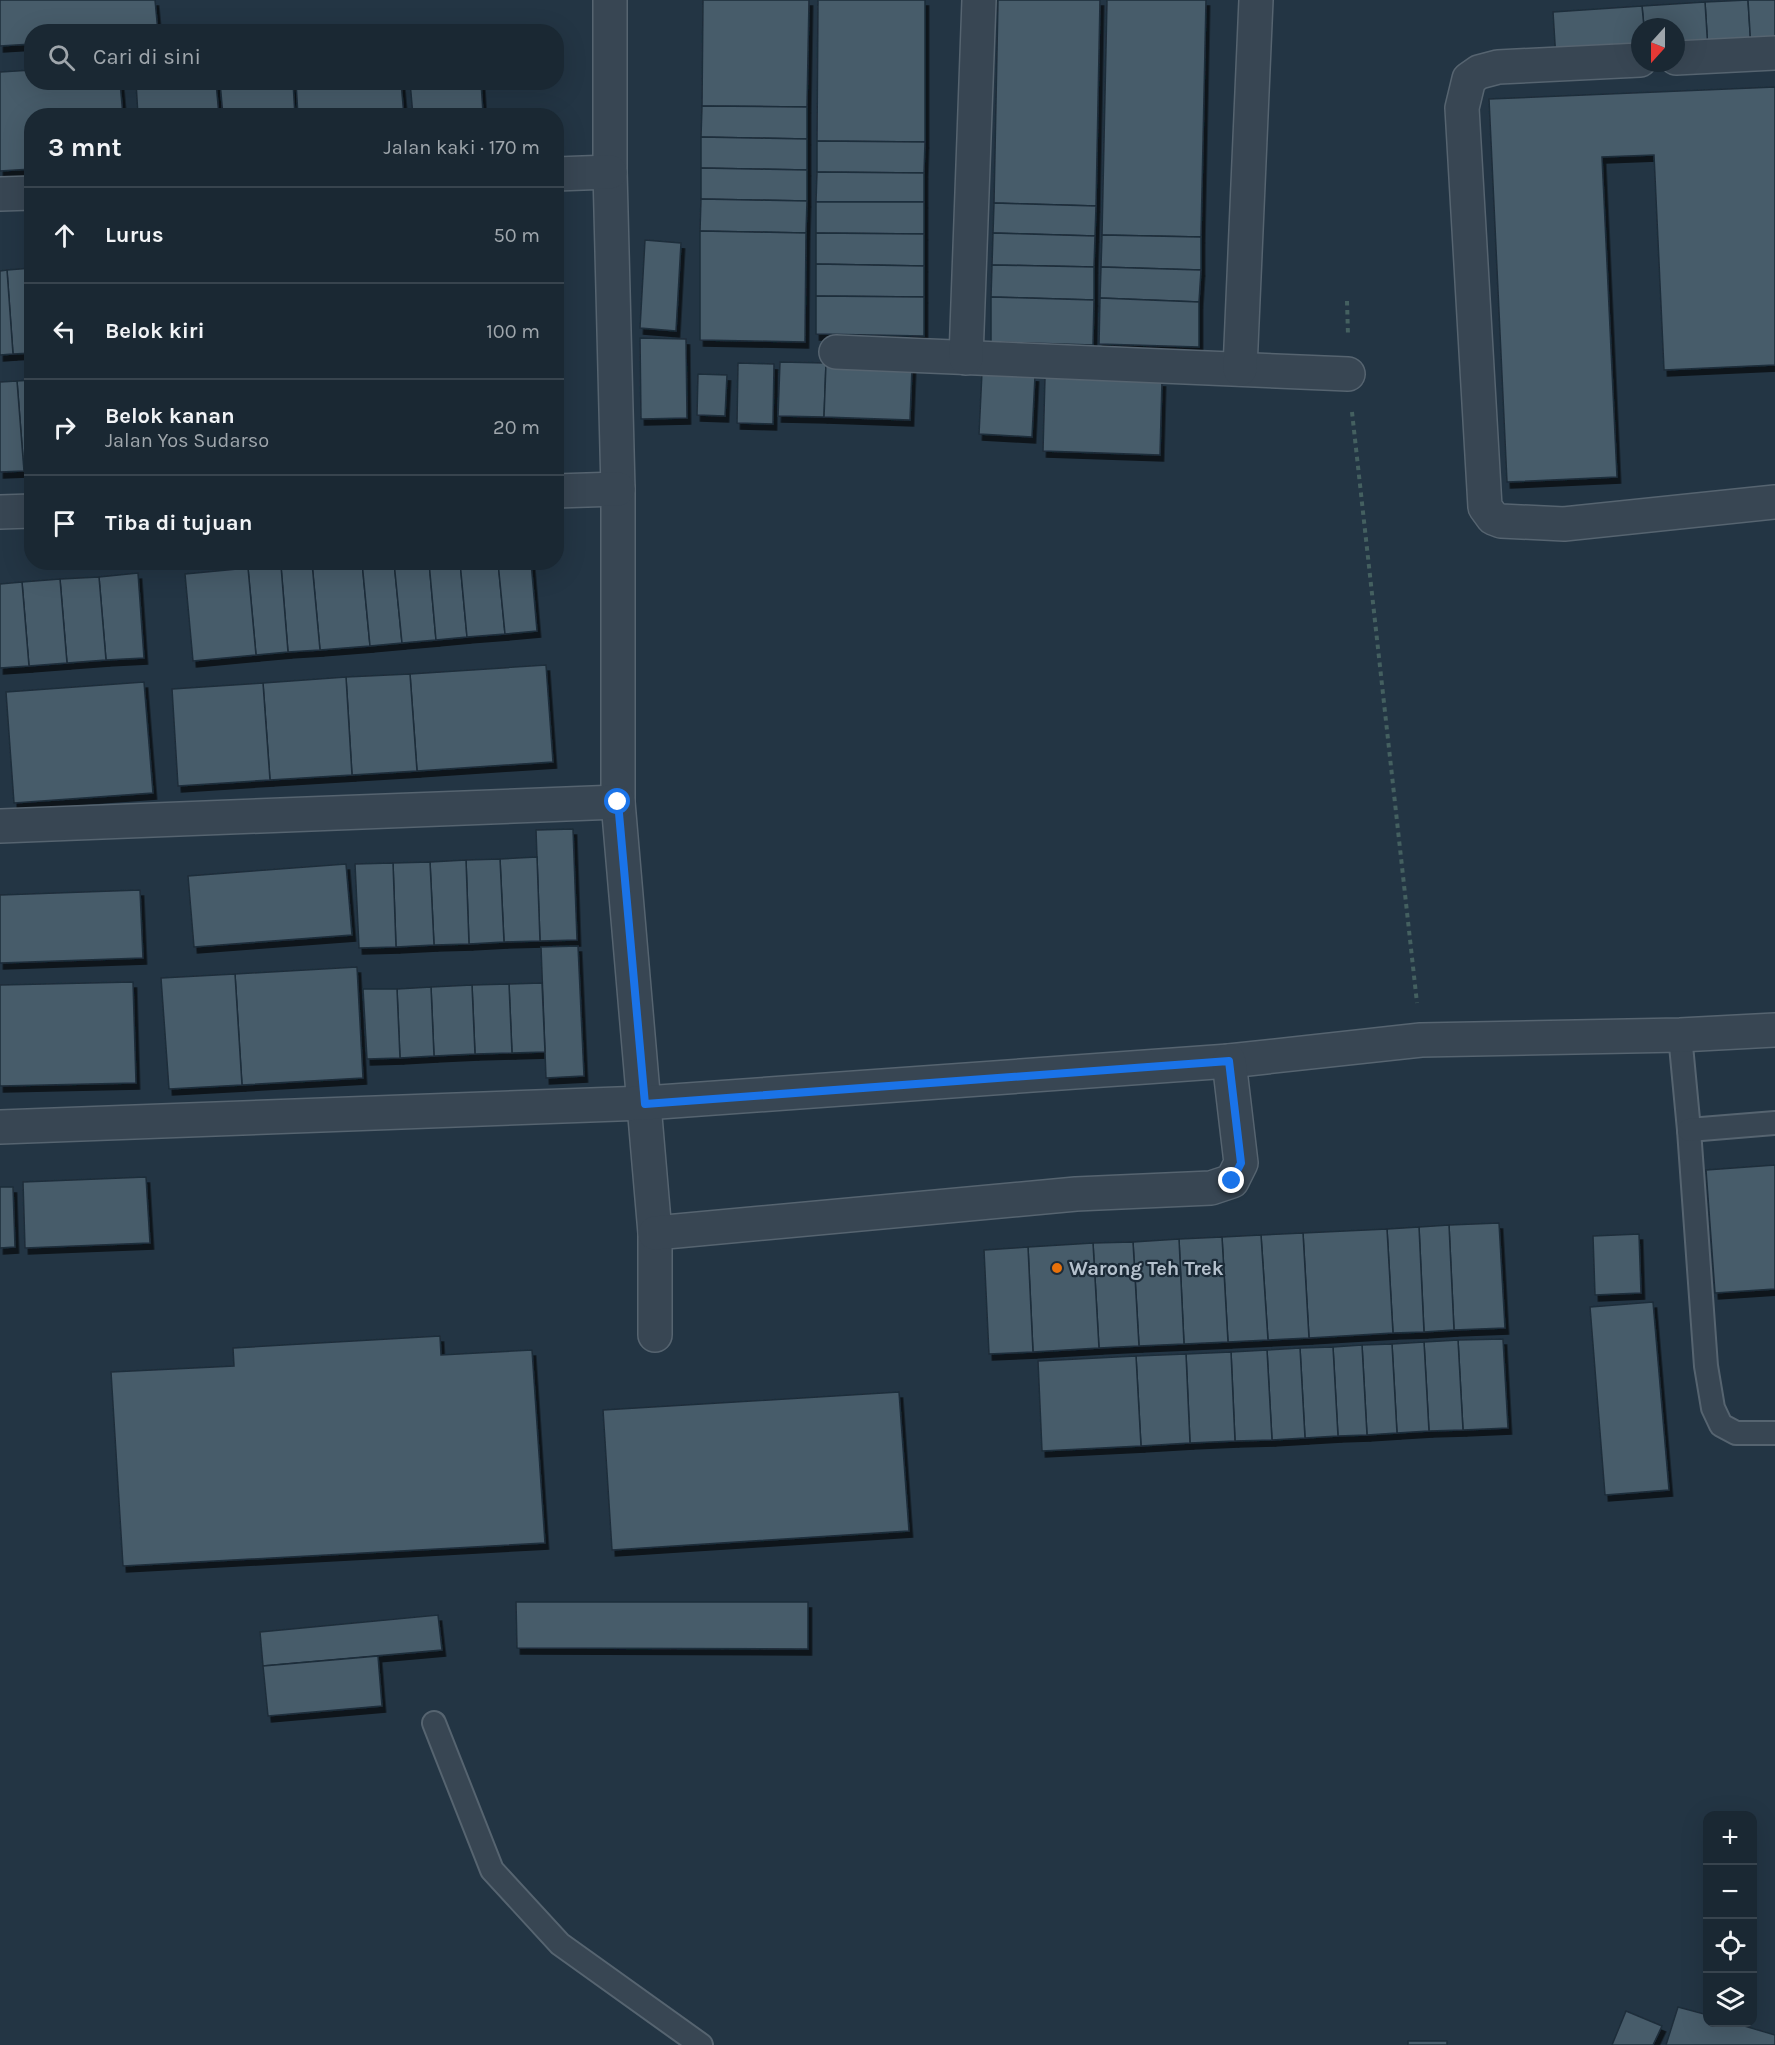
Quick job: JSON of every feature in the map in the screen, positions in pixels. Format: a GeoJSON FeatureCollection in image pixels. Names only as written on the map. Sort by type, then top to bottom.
{"type":"FeatureCollection","features":[{"type":"Feature","properties":{"kind":"street"},"geometry":{"type":"LineString","coordinates":[[610,0],[610,172],[618,489],[618,802],[655,1233],[655,1335]]}},
{"type":"Feature","properties":{"kind":"street"},"geometry":{"type":"LineString","coordinates":[[966,358],[979,0]]}},
{"type":"Feature","properties":{"kind":"street"},"geometry":{"type":"LineString","coordinates":[[1240,369],[1256,0]]}},
{"type":"Feature","properties":{"kind":"street"},"geometry":{"type":"LineString","coordinates":[[1685,58],[1775,53]]}},
{"type":"Feature","properties":{"kind":"street"},"geometry":{"type":"LineString","coordinates":[[1631,60],[1498,67],[1479,72],[1469,79],[1462,108],[1485,507],[1493,518],[1501,521],[1564,524],[1775,502]]}},
{"type":"Feature","properties":{"kind":"street"},"geometry":{"type":"LineString","coordinates":[[564,174],[610,172]]}},
{"type":"Feature","properties":{"kind":"street"},"geometry":{"type":"LineString","coordinates":[[0,194],[24,193]]}},
{"type":"Feature","properties":{"kind":"street"},"geometry":{"type":"LineString","coordinates":[[836,352],[1348,374]]}},
{"type":"Feature","properties":{"kind":"street"},"geometry":{"type":"LineString","coordinates":[[564,491],[618,489]]}},
{"type":"Feature","properties":{"kind":"street"},"geometry":{"type":"LineString","coordinates":[[0,512],[24,511]]}},
{"type":"Feature","properties":{"kind":"street"},"geometry":{"type":"LineString","coordinates":[[0,826],[618,802]]}},
{"type":"Feature","properties":{"kind":"street"},"geometry":{"type":"LineString","coordinates":[[0,1127],[645,1104],[1229,1061],[1421,1040],[1680,1035],[1775,1030]]}},
{"type":"Feature","properties":{"kind":"street"},"geometry":{"type":"LineString","coordinates":[[655,1233],[1076,1194],[1211,1188],[1232,1181],[1241,1163],[1229,1061]]}},
{"type":"Feature","properties":{"kind":"lane"},"geometry":{"type":"LineString","coordinates":[[1680,1035],[1706,1366],[1713,1408],[1721,1425],[1736,1433],[1775,1433]]}},
{"type":"Feature","properties":{"kind":"lane"},"geometry":{"type":"LineString","coordinates":[[1689,1130],[1775,1124]]}},
{"type":"Feature","properties":{"kind":"lane"},"geometry":{"type":"LineString","coordinates":[[434,1723],[492,1870],[560,1944],[701,2045]]}},
{"type":"Feature","properties":{"kind":"path"},"geometry":{"type":"LineString","coordinates":[[1347,301],[1348,374],[1421,1040]]}},
{"type":"Feature","properties":{"kind":"building"},"geometry":{"type":"Polygon","coordinates":[[[0,0],[155,0],[157,24],[24,24],[24,44],[0,46],[0,0]]]}},
{"type":"Feature","properties":{"kind":"building"},"geometry":{"type":"Polygon","coordinates":[[[703,0],[809,0],[807,107],[702,106],[703,0]]]}},
{"type":"Feature","properties":{"kind":"building"},"geometry":{"type":"Polygon","coordinates":[[[818,0],[925,0],[925,142],[817,141],[818,0]]]}},
{"type":"Feature","properties":{"kind":"building"},"geometry":{"type":"Polygon","coordinates":[[[998,0],[1100,0],[1096,206],[994,203],[998,0]]]}},
{"type":"Feature","properties":{"kind":"building"},"geometry":{"type":"Polygon","coordinates":[[[1107,0],[1206,0],[1201,237],[1102,235],[1107,0]]]}},
{"type":"Feature","properties":{"kind":"building"},"geometry":{"type":"Polygon","coordinates":[[[1748,0],[1751,48],[1708,50],[1705,2],[1748,0]]]}},
{"type":"Feature","properties":{"kind":"building"},"geometry":{"type":"Polygon","coordinates":[[[1748,0],[1775,0],[1775,46],[1751,48],[1748,0]]]}},
{"type":"Feature","properties":{"kind":"building"},"geometry":{"type":"Polygon","coordinates":[[[1705,2],[1708,50],[1685,51],[1685,18],[1643,18],[1642,6],[1705,2]]]}},
{"type":"Feature","properties":{"kind":"building"},"geometry":{"type":"Polygon","coordinates":[[[1642,6],[1643,18],[1631,18],[1631,55],[1556,60],[1553,12],[1642,6]]]}},
{"type":"Feature","properties":{"kind":"building"},"geometry":{"type":"Polygon","coordinates":[[[24,70],[24,90],[121,90],[122,108],[24,108],[24,170],[0,171],[0,72],[24,70]]]}},
{"type":"Feature","properties":{"kind":"building"},"geometry":{"type":"Polygon","coordinates":[[[1775,87],[1775,365],[1664,370],[1654,155],[1602,157],[1617,477],[1507,482],[1489,99],[1775,87]]]}},
{"type":"Feature","properties":{"kind":"building"},"geometry":{"type":"Polygon","coordinates":[[[136,90],[217,90],[218,108],[138,108],[136,90]]]}},
{"type":"Feature","properties":{"kind":"building"},"geometry":{"type":"Polygon","coordinates":[[[221,90],[293,90],[295,108],[222,108],[221,90]]]}},
{"type":"Feature","properties":{"kind":"building"},"geometry":{"type":"Polygon","coordinates":[[[296,90],[402,90],[403,108],[298,108],[296,90]]]}},
{"type":"Feature","properties":{"kind":"building"},"geometry":{"type":"Polygon","coordinates":[[[411,90],[482,90],[483,108],[412,108],[411,90]]]}},
{"type":"Feature","properties":{"kind":"building"},"geometry":{"type":"Polygon","coordinates":[[[702,106],[807,107],[807,139],[701,137],[702,106]]]}},
{"type":"Feature","properties":{"kind":"building"},"geometry":{"type":"Polygon","coordinates":[[[701,137],[807,139],[807,170],[701,168],[701,137]]]}},
{"type":"Feature","properties":{"kind":"building"},"geometry":{"type":"Polygon","coordinates":[[[817,141],[925,142],[924,173],[817,172],[817,141]]]}},
{"type":"Feature","properties":{"kind":"building"},"geometry":{"type":"Polygon","coordinates":[[[701,168],[807,170],[807,201],[701,199],[701,168]]]}},
{"type":"Feature","properties":{"kind":"building"},"geometry":{"type":"Polygon","coordinates":[[[817,172],[924,173],[924,202],[816,202],[817,172]]]}},
{"type":"Feature","properties":{"kind":"building"},"geometry":{"type":"Polygon","coordinates":[[[701,199],[807,201],[806,233],[700,231],[701,199]]]}},
{"type":"Feature","properties":{"kind":"building"},"geometry":{"type":"Polygon","coordinates":[[[816,202],[924,202],[924,234],[816,233],[816,202]]]}},
{"type":"Feature","properties":{"kind":"building"},"geometry":{"type":"Polygon","coordinates":[[[994,203],[1096,206],[1095,236],[993,233],[994,203]]]}},
{"type":"Feature","properties":{"kind":"building"},"geometry":{"type":"Polygon","coordinates":[[[700,231],[806,233],[805,342],[700,340],[700,231]]]}},
{"type":"Feature","properties":{"kind":"building"},"geometry":{"type":"Polygon","coordinates":[[[816,233],[924,234],[924,266],[816,264],[816,233]]]}},
{"type":"Feature","properties":{"kind":"building"},"geometry":{"type":"Polygon","coordinates":[[[993,233],[1095,236],[1094,267],[992,265],[993,233]]]}},
{"type":"Feature","properties":{"kind":"building"},"geometry":{"type":"Polygon","coordinates":[[[1102,235],[1201,237],[1201,270],[1101,267],[1102,235]]]}},
{"type":"Feature","properties":{"kind":"building"},"geometry":{"type":"Polygon","coordinates":[[[645,240],[681,243],[676,331],[640,328],[645,240]]]}},
{"type":"Feature","properties":{"kind":"building"},"geometry":{"type":"Polygon","coordinates":[[[816,264],[924,266],[924,297],[816,296],[816,264]]]}},
{"type":"Feature","properties":{"kind":"building"},"geometry":{"type":"Polygon","coordinates":[[[992,265],[1094,267],[1094,300],[991,297],[992,265]]]}},
{"type":"Feature","properties":{"kind":"building"},"geometry":{"type":"Polygon","coordinates":[[[1101,267],[1201,270],[1199,302],[1100,298],[1101,267]]]}},
{"type":"Feature","properties":{"kind":"building"},"geometry":{"type":"Polygon","coordinates":[[[24,269],[24,353],[13,354],[7,270],[24,269]]]}},
{"type":"Feature","properties":{"kind":"building"},"geometry":{"type":"Polygon","coordinates":[[[7,270],[13,354],[0,355],[0,271],[7,270]]]}},
{"type":"Feature","properties":{"kind":"building"},"geometry":{"type":"Polygon","coordinates":[[[816,296],[924,297],[924,336],[816,334],[816,296]]]}},
{"type":"Feature","properties":{"kind":"building"},"geometry":{"type":"Polygon","coordinates":[[[991,297],[1094,300],[1093,345],[991,342],[991,297]]]}},
{"type":"Feature","properties":{"kind":"building"},"geometry":{"type":"Polygon","coordinates":[[[1100,298],[1199,302],[1199,347],[1099,344],[1100,298]]]}},
{"type":"Feature","properties":{"kind":"building"},"geometry":{"type":"Polygon","coordinates":[[[640,338],[686,339],[687,418],[641,419],[640,338]]]}},
{"type":"Feature","properties":{"kind":"building"},"geometry":{"type":"Polygon","coordinates":[[[780,362],[826,363],[824,417],[778,416],[780,362]]]}},
{"type":"Feature","properties":{"kind":"building"},"geometry":{"type":"Polygon","coordinates":[[[738,363],[774,364],[773,424],[737,423],[738,363]]]}},
{"type":"Feature","properties":{"kind":"building"},"geometry":{"type":"Polygon","coordinates":[[[826,363],[912,367],[910,420],[824,417],[826,363]]]}},
{"type":"Feature","properties":{"kind":"building"},"geometry":{"type":"Polygon","coordinates":[[[982,372],[1035,376],[1032,437],[979,434],[982,372]]]}},
{"type":"Feature","properties":{"kind":"building"},"geometry":{"type":"Polygon","coordinates":[[[698,374],[727,375],[725,416],[697,415],[698,374]]]}},
{"type":"Feature","properties":{"kind":"building"},"geometry":{"type":"Polygon","coordinates":[[[1045,377],[1162,381],[1160,455],[1043,451],[1045,377]]]}},
{"type":"Feature","properties":{"kind":"building"},"geometry":{"type":"Polygon","coordinates":[[[17,381],[24,381],[24,471],[17,381]]]}},
{"type":"Feature","properties":{"kind":"building"},"geometry":{"type":"Polygon","coordinates":[[[17,381],[24,471],[0,472],[0,382],[17,381]]]}},
{"type":"Feature","properties":{"kind":"building"},"geometry":{"type":"Polygon","coordinates":[[[248,570],[281,570],[288,652],[256,655],[248,570]]]}},
{"type":"Feature","properties":{"kind":"building"},"geometry":{"type":"Polygon","coordinates":[[[248,570],[256,655],[193,661],[185,574],[248,570]]]}},
{"type":"Feature","properties":{"kind":"building"},"geometry":{"type":"Polygon","coordinates":[[[281,570],[313,570],[320,650],[288,652],[281,570]]]}},
{"type":"Feature","properties":{"kind":"building"},"geometry":{"type":"Polygon","coordinates":[[[313,570],[363,570],[370,646],[320,650],[313,570]]]}},
{"type":"Feature","properties":{"kind":"building"},"geometry":{"type":"Polygon","coordinates":[[[363,570],[395,570],[402,643],[370,646],[363,570]]]}},
{"type":"Feature","properties":{"kind":"building"},"geometry":{"type":"Polygon","coordinates":[[[395,570],[430,570],[436,640],[402,643],[395,570]]]}},
{"type":"Feature","properties":{"kind":"building"},"geometry":{"type":"Polygon","coordinates":[[[430,570],[461,570],[467,637],[436,640],[430,570]]]}},
{"type":"Feature","properties":{"kind":"building"},"geometry":{"type":"Polygon","coordinates":[[[461,570],[499,570],[505,634],[467,637],[461,570]]]}},
{"type":"Feature","properties":{"kind":"building"},"geometry":{"type":"Polygon","coordinates":[[[499,570],[532,570],[537,631],[505,634],[499,570]]]}},
{"type":"Feature","properties":{"kind":"building"},"geometry":{"type":"Polygon","coordinates":[[[138,573],[144,658],[106,660],[99,577],[138,573]]]}},
{"type":"Feature","properties":{"kind":"building"},"geometry":{"type":"Polygon","coordinates":[[[99,577],[106,660],[67,663],[60,579],[99,577]]]}},
{"type":"Feature","properties":{"kind":"building"},"geometry":{"type":"Polygon","coordinates":[[[60,579],[67,663],[29,666],[22,582],[60,579]]]}},
{"type":"Feature","properties":{"kind":"building"},"geometry":{"type":"Polygon","coordinates":[[[22,582],[29,666],[0,668],[0,584],[22,582]]]}},
{"type":"Feature","properties":{"kind":"building"},"geometry":{"type":"Polygon","coordinates":[[[546,665],[553,762],[417,771],[410,674],[546,665]]]}},
{"type":"Feature","properties":{"kind":"building"},"geometry":{"type":"Polygon","coordinates":[[[410,674],[417,771],[352,775],[346,677],[410,674]]]}},
{"type":"Feature","properties":{"kind":"building"},"geometry":{"type":"Polygon","coordinates":[[[346,677],[352,775],[270,780],[263,683],[346,677]]]}},
{"type":"Feature","properties":{"kind":"building"},"geometry":{"type":"Polygon","coordinates":[[[144,682],[153,793],[14,803],[6,692],[144,682]]]}},
{"type":"Feature","properties":{"kind":"building"},"geometry":{"type":"Polygon","coordinates":[[[263,683],[270,780],[178,786],[172,689],[263,683]]]}},
{"type":"Feature","properties":{"kind":"building"},"geometry":{"type":"Polygon","coordinates":[[[573,829],[577,940],[540,941],[536,830],[573,829]]]}},
{"type":"Feature","properties":{"kind":"building"},"geometry":{"type":"Polygon","coordinates":[[[537,857],[540,941],[504,942],[500,859],[537,857]]]}},
{"type":"Feature","properties":{"kind":"building"},"geometry":{"type":"Polygon","coordinates":[[[500,859],[504,942],[469,944],[466,860],[500,859]]]}},
{"type":"Feature","properties":{"kind":"building"},"geometry":{"type":"Polygon","coordinates":[[[466,860],[469,944],[434,945],[430,862],[466,860]]]}},
{"type":"Feature","properties":{"kind":"building"},"geometry":{"type":"Polygon","coordinates":[[[430,862],[434,945],[396,947],[393,863],[430,862]]]}},
{"type":"Feature","properties":{"kind":"building"},"geometry":{"type":"Polygon","coordinates":[[[393,863],[396,947],[359,948],[355,864],[393,863]]]}},
{"type":"Feature","properties":{"kind":"building"},"geometry":{"type":"Polygon","coordinates":[[[346,864],[352,935],[194,947],[188,876],[346,864]]]}},
{"type":"Feature","properties":{"kind":"building"},"geometry":{"type":"Polygon","coordinates":[[[140,890],[143,958],[0,963],[0,895],[140,890]]]}},
{"type":"Feature","properties":{"kind":"building"},"geometry":{"type":"Polygon","coordinates":[[[578,946],[584,1076],[546,1078],[541,947],[578,946]]]}},
{"type":"Feature","properties":{"kind":"building"},"geometry":{"type":"Polygon","coordinates":[[[357,967],[363,1078],[242,1085],[235,974],[357,967]]]}},
{"type":"Feature","properties":{"kind":"building"},"geometry":{"type":"Polygon","coordinates":[[[235,974],[242,1085],[169,1089],[161,978],[235,974]]]}},
{"type":"Feature","properties":{"kind":"building"},"geometry":{"type":"Polygon","coordinates":[[[133,982],[136,1083],[0,1086],[0,985],[133,982]]]}},
{"type":"Feature","properties":{"kind":"building"},"geometry":{"type":"Polygon","coordinates":[[[542,983],[545,1052],[512,1053],[509,984],[542,983]]]}},
{"type":"Feature","properties":{"kind":"building"},"geometry":{"type":"Polygon","coordinates":[[[509,984],[512,1053],[475,1054],[472,985],[509,984]]]}},
{"type":"Feature","properties":{"kind":"building"},"geometry":{"type":"Polygon","coordinates":[[[472,985],[475,1054],[434,1056],[431,987],[472,985]]]}},
{"type":"Feature","properties":{"kind":"building"},"geometry":{"type":"Polygon","coordinates":[[[431,987],[434,1056],[400,1058],[397,989],[431,987]]]}},
{"type":"Feature","properties":{"kind":"building"},"geometry":{"type":"Polygon","coordinates":[[[363,989],[397,989],[400,1058],[367,1059],[363,989]]]}},
{"type":"Feature","properties":{"kind":"building"},"geometry":{"type":"Polygon","coordinates":[[[1775,1165],[1775,1289],[1715,1293],[1706,1170],[1775,1165]]]}},
{"type":"Feature","properties":{"kind":"building"},"geometry":{"type":"Polygon","coordinates":[[[146,1177],[150,1243],[25,1248],[23,1182],[146,1177]]]}},
{"type":"Feature","properties":{"kind":"building"},"geometry":{"type":"Polygon","coordinates":[[[0,1187],[13,1187],[15,1247],[0,1248],[0,1187]]]}},
{"type":"Feature","properties":{"kind":"building"},"geometry":{"type":"Polygon","coordinates":[[[1499,1223],[1505,1328],[1454,1330],[1449,1225],[1499,1223]]]}},
{"type":"Feature","properties":{"kind":"building"},"geometry":{"type":"Polygon","coordinates":[[[1449,1225],[1454,1330],[1424,1332],[1419,1227],[1449,1225]]]}},
{"type":"Feature","properties":{"kind":"building"},"geometry":{"type":"Polygon","coordinates":[[[1419,1227],[1424,1332],[1393,1333],[1387,1229],[1419,1227]]]}},
{"type":"Feature","properties":{"kind":"building"},"geometry":{"type":"Polygon","coordinates":[[[1387,1229],[1393,1333],[1309,1338],[1303,1233],[1387,1229]]]}},
{"type":"Feature","properties":{"kind":"building"},"geometry":{"type":"Polygon","coordinates":[[[1303,1233],[1309,1338],[1268,1340],[1261,1235],[1303,1233]]]}},
{"type":"Feature","properties":{"kind":"building"},"geometry":{"type":"Polygon","coordinates":[[[1639,1234],[1641,1293],[1595,1295],[1593,1236],[1639,1234]]]}},
{"type":"Feature","properties":{"kind":"building"},"geometry":{"type":"Polygon","coordinates":[[[1261,1235],[1268,1340],[1228,1342],[1222,1237],[1261,1235]]]}},
{"type":"Feature","properties":{"kind":"building"},"geometry":{"type":"Polygon","coordinates":[[[1222,1237],[1228,1342],[1184,1344],[1179,1239],[1222,1237]]]}},
{"type":"Feature","properties":{"kind":"building"},"geometry":{"type":"Polygon","coordinates":[[[1179,1239],[1184,1344],[1139,1346],[1133,1242],[1179,1239]]]}},
{"type":"Feature","properties":{"kind":"building"},"geometry":{"type":"Polygon","coordinates":[[[1133,1242],[1139,1346],[1099,1348],[1093,1243],[1133,1242]]]}},
{"type":"Feature","properties":{"kind":"building"},"geometry":{"type":"Polygon","coordinates":[[[1093,1243],[1099,1348],[1033,1352],[1028,1247],[1093,1243]]]}},
{"type":"Feature","properties":{"kind":"building"},"geometry":{"type":"Polygon","coordinates":[[[1028,1247],[1033,1352],[989,1354],[984,1250],[1028,1247]]]}},
{"type":"Feature","properties":{"kind":"building"},"geometry":{"type":"Polygon","coordinates":[[[1653,1302],[1669,1490],[1605,1495],[1590,1307],[1653,1302]]]}},
{"type":"Feature","properties":{"kind":"building"},"geometry":{"type":"Polygon","coordinates":[[[440,1336],[441,1355],[532,1350],[545,1543],[123,1566],[111,1372],[234,1366],[233,1348],[440,1336]]]}},
{"type":"Feature","properties":{"kind":"building"},"geometry":{"type":"Polygon","coordinates":[[[1503,1339],[1508,1428],[1463,1430],[1458,1340],[1503,1339]]]}},
{"type":"Feature","properties":{"kind":"building"},"geometry":{"type":"Polygon","coordinates":[[[1458,1340],[1463,1430],[1429,1431],[1424,1342],[1458,1340]]]}},
{"type":"Feature","properties":{"kind":"building"},"geometry":{"type":"Polygon","coordinates":[[[1424,1342],[1429,1431],[1397,1433],[1392,1344],[1424,1342]]]}},
{"type":"Feature","properties":{"kind":"building"},"geometry":{"type":"Polygon","coordinates":[[[1392,1344],[1397,1433],[1367,1435],[1362,1345],[1392,1344]]]}},
{"type":"Feature","properties":{"kind":"building"},"geometry":{"type":"Polygon","coordinates":[[[1362,1345],[1367,1435],[1338,1436],[1333,1347],[1362,1345]]]}},
{"type":"Feature","properties":{"kind":"building"},"geometry":{"type":"Polygon","coordinates":[[[1333,1347],[1338,1436],[1305,1438],[1300,1348],[1333,1347]]]}},
{"type":"Feature","properties":{"kind":"building"},"geometry":{"type":"Polygon","coordinates":[[[1300,1348],[1305,1438],[1272,1440],[1267,1350],[1300,1348]]]}},
{"type":"Feature","properties":{"kind":"building"},"geometry":{"type":"Polygon","coordinates":[[[1267,1350],[1272,1440],[1235,1441],[1231,1352],[1267,1350]]]}},
{"type":"Feature","properties":{"kind":"building"},"geometry":{"type":"Polygon","coordinates":[[[1231,1352],[1235,1441],[1190,1443],[1186,1354],[1231,1352]]]}},
{"type":"Feature","properties":{"kind":"building"},"geometry":{"type":"Polygon","coordinates":[[[1186,1354],[1190,1443],[1141,1446],[1136,1356],[1186,1354]]]}},
{"type":"Feature","properties":{"kind":"building"},"geometry":{"type":"Polygon","coordinates":[[[1136,1356],[1141,1446],[1042,1451],[1038,1361],[1136,1356]]]}},
{"type":"Feature","properties":{"kind":"building"},"geometry":{"type":"Polygon","coordinates":[[[899,1392],[909,1531],[612,1550],[603,1410],[899,1392]]]}},
{"type":"Feature","properties":{"kind":"building"},"geometry":{"type":"Polygon","coordinates":[[[516,1602],[808,1602],[808,1649],[517,1648],[516,1602]]]}},
{"type":"Feature","properties":{"kind":"building"},"geometry":{"type":"Polygon","coordinates":[[[438,1615],[442,1650],[263,1666],[260,1632],[438,1615]]]}},
{"type":"Feature","properties":{"kind":"building"},"geometry":{"type":"Polygon","coordinates":[[[378,1656],[382,1706],[268,1716],[263,1666],[378,1656]]]}},
{"type":"Feature","properties":{"kind":"building"},"geometry":{"type":"Polygon","coordinates":[[[1678,2007],[1703,2014],[1703,2027],[1748,2027],[1775,2035],[1775,2045],[1666,2045],[1678,2007]]]}},
{"type":"Feature","properties":{"kind":"building"},"geometry":{"type":"Polygon","coordinates":[[[1626,2011],[1662,2026],[1653,2045],[1612,2045],[1626,2011]]]}},
{"type":"Feature","properties":{"kind":"building"},"geometry":{"type":"Polygon","coordinates":[[[1408,2041],[1447,2041],[1447,2045],[1408,2045],[1408,2041]]]}},
{"type":"Feature","properties":{"kind":"place","name":"Warong Teh Trek"},"geometry":{"type":"Point","coordinates":[1057,1268]}},
{"type":"Feature","properties":{"kind":"route"},"geometry":{"type":"LineString","coordinates":[[618,802],[645,1104],[1229,1061],[1241,1163],[1232,1181]]}}]}
